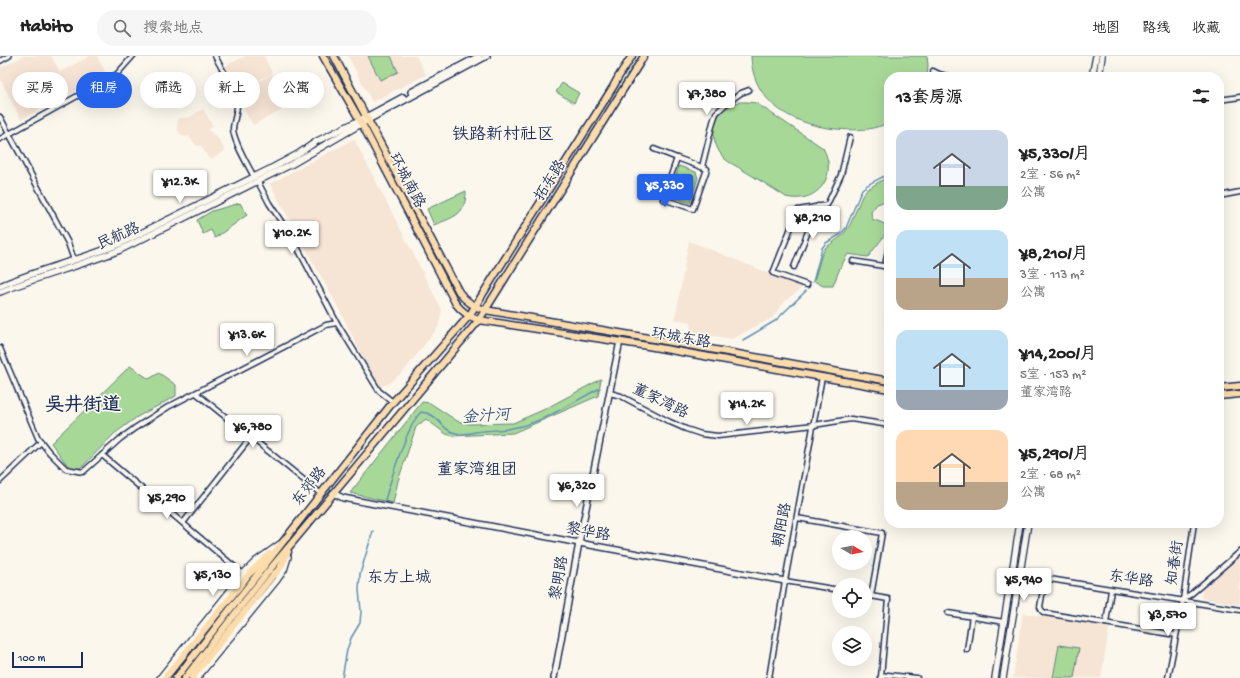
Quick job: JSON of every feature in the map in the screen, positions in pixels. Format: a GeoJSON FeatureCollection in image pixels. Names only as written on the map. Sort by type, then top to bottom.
{"type":"FeatureCollection","features":[{"type":"Feature","properties":{"kind":"main road","name":"环城南路"},"geometry":{"type":"LineString","coordinates":[[324,56],[456,304],[460,310],[469,316]]}},
{"type":"Feature","properties":{"kind":"main road","name":"环城南路"},"geometry":{"type":"LineString","coordinates":[[334,56],[459,292],[463,298],[476,306]]}},
{"type":"Feature","properties":{"kind":"main road","name":"拓东路"},"geometry":{"type":"LineString","coordinates":[[469,316],[632,56]]}},
{"type":"Feature","properties":{"kind":"main road","name":"拓东路"},"geometry":{"type":"LineString","coordinates":[[479,320],[644,56]]}},
{"type":"Feature","properties":{"kind":"main road"},"geometry":{"type":"LineString","coordinates":[[1093,72],[1096,56]]}},
{"type":"Feature","properties":{"kind":"main road"},"geometry":{"type":"LineString","coordinates":[[1100,72],[1102,56]]}},
{"type":"Feature","properties":{"kind":"main road","name":"民航路"},"geometry":{"type":"LineString","coordinates":[[0,292],[30,280],[96,260],[120,250],[256,179],[317,141],[367,118]]}},
{"type":"Feature","properties":{"kind":"main road","name":"民航路"},"geometry":{"type":"LineString","coordinates":[[0,286],[117,245],[256,179]]}},
{"type":"Feature","properties":{"kind":"main road","name":"环城东路"},"geometry":{"type":"LineString","coordinates":[[476,306],[485,310],[884,381]]}},
{"type":"Feature","properties":{"kind":"main road","name":"环城东路"},"geometry":{"type":"LineString","coordinates":[[469,316],[479,320],[620,341],[884,388]]}},
{"type":"Feature","properties":{"kind":"main road","name":"东郊路"},"geometry":{"type":"LineString","coordinates":[[176,678],[393,402],[469,316]]}},
{"type":"Feature","properties":{"kind":"main road","name":"东郊路"},"geometry":{"type":"LineString","coordinates":[[185,678],[266,574],[479,320]]}},
{"type":"Feature","properties":{"kind":"main road"},"geometry":{"type":"LineString","coordinates":[[1224,388],[1240,386]]}},
{"type":"Feature","properties":{"kind":"main road"},"geometry":{"type":"LineString","coordinates":[[1224,396],[1240,394]]}},
{"type":"Feature","properties":{"kind":"main road"},"geometry":{"type":"LineString","coordinates":[[995,678],[1019,528]]}},
{"type":"Feature","properties":{"kind":"main road"},"geometry":{"type":"LineString","coordinates":[[1003,678],[1027,528]]}},
{"type":"Feature","properties":{"kind":"main road"},"geometry":{"type":"LineString","coordinates":[[160,678],[243,574],[256,561],[280,544],[288,535]]}},
{"type":"Feature","properties":{"kind":"main road"},"geometry":{"type":"LineString","coordinates":[[165,678],[249,574],[288,535]]}},
{"type":"Feature","properties":{"kind":"main road"},"geometry":{"type":"LineString","coordinates":[[192,678],[274,574],[277,573],[295,540]]}},
{"type":"Feature","properties":{"kind":"main road"},"geometry":{"type":"LineString","coordinates":[[197,678],[277,580],[284,570],[291,547],[295,540]]}},
{"type":"Feature","properties":{"kind":"street"},"geometry":{"type":"LineString","coordinates":[[0,61],[9,56]]}},
{"type":"Feature","properties":{"kind":"street"},"geometry":{"type":"LineString","coordinates":[[0,139],[117,74],[133,56]]}},
{"type":"Feature","properties":{"kind":"street"},"geometry":{"type":"LineString","coordinates":[[216,56],[237,100],[234,133],[256,179],[269,203],[294,241],[337,323],[379,392],[393,402]]}},
{"type":"Feature","properties":{"kind":"street"},"geometry":{"type":"LineString","coordinates":[[367,118],[479,56]]}},
{"type":"Feature","properties":{"kind":"street"},"geometry":{"type":"LineString","coordinates":[[367,118],[487,56]]}},
{"type":"Feature","properties":{"kind":"street"},"geometry":{"type":"LineString","coordinates":[[702,167],[712,122],[716,113],[741,93],[749,90]]}},
{"type":"Feature","properties":{"kind":"street"},"geometry":{"type":"LineString","coordinates":[[1224,99],[1240,97]]}},
{"type":"Feature","properties":{"kind":"street"},"geometry":{"type":"LineString","coordinates":[[0,117],[68,243],[74,260]]}},
{"type":"Feature","properties":{"kind":"street"},"geometry":{"type":"LineString","coordinates":[[807,286],[773,273],[798,210],[827,205],[841,175],[850,137]]}},
{"type":"Feature","properties":{"kind":"street"},"geometry":{"type":"LineString","coordinates":[[654,149],[707,168],[693,209],[663,199],[676,158]]}},
{"type":"Feature","properties":{"kind":"street"},"geometry":{"type":"LineString","coordinates":[[1224,195],[1240,192]]}},
{"type":"Feature","properties":{"kind":"street"},"geometry":{"type":"LineString","coordinates":[[794,267],[818,206]]}},
{"type":"Feature","properties":{"kind":"street"},"geometry":{"type":"LineString","coordinates":[[853,261],[884,266]]}},
{"type":"Feature","properties":{"kind":"street"},"geometry":{"type":"LineString","coordinates":[[0,348],[34,430],[41,442],[66,469],[70,471],[83,472],[135,428],[168,407],[312,331],[326,325],[337,323]]}},
{"type":"Feature","properties":{"kind":"street","name":"黎明路"},"geometry":{"type":"LineString","coordinates":[[554,678],[579,543],[620,341]]}},
{"type":"Feature","properties":{"kind":"street","name":"朝阳路"},"geometry":{"type":"LineString","coordinates":[[769,678],[822,377]]}},
{"type":"Feature","properties":{"kind":"street"},"geometry":{"type":"LineString","coordinates":[[196,393],[320,493]]}},
{"type":"Feature","properties":{"kind":"street","name":"董家湾路"},"geometry":{"type":"LineString","coordinates":[[610,393],[621,396],[670,422],[702,434],[728,436],[851,419],[884,424]]}},
{"type":"Feature","properties":{"kind":"street"},"geometry":{"type":"LineString","coordinates":[[183,523],[251,437]]}},
{"type":"Feature","properties":{"kind":"street"},"geometry":{"type":"LineString","coordinates":[[0,481],[41,442]]}},
{"type":"Feature","properties":{"kind":"street"},"geometry":{"type":"LineString","coordinates":[[102,455],[243,574]]}},
{"type":"Feature","properties":{"kind":"street","name":"黎华路"},"geometry":{"type":"LineString","coordinates":[[334,493],[343,498],[832,589]]}},
{"type":"Feature","properties":{"kind":"street"},"geometry":{"type":"LineString","coordinates":[[796,518],[882,533],[872,590]]}},
{"type":"Feature","properties":{"kind":"street","name":"知春街"},"geometry":{"type":"LineString","coordinates":[[1168,678],[1183,600],[1193,528]]}},
{"type":"Feature","properties":{"kind":"street"},"geometry":{"type":"LineString","coordinates":[[1183,600],[1240,552]]}},
{"type":"Feature","properties":{"kind":"street","name":"东华路"},"geometry":{"type":"LineString","coordinates":[[1019,574],[1240,610]]}},
{"type":"Feature","properties":{"kind":"street"},"geometry":{"type":"LineString","coordinates":[[1045,579],[1040,607],[1045,612],[1176,635]]}},
{"type":"Feature","properties":{"kind":"street"},"geometry":{"type":"LineString","coordinates":[[1106,623],[1111,590]]}},
{"type":"Feature","properties":{"kind":"street"},"geometry":{"type":"LineString","coordinates":[[872,596],[888,599],[880,677],[888,675],[917,678]]}},
{"type":"Feature","properties":{"kind":"street"},"geometry":{"type":"LineString","coordinates":[[948,613],[1004,622]]}},
{"type":"Feature","properties":{"kind":"street"},"geometry":{"type":"LineString","coordinates":[[967,650],[972,616]]}},
{"type":"Feature","properties":{"kind":"shaded area"},"geometry":{"type":"Polygon","coordinates":[[[24,56],[51,56],[60,72],[12,72],[12,102],[0,79],[0,68],[24,56]]]}},
{"type":"Feature","properties":{"kind":"shaded area"},"geometry":{"type":"Polygon","coordinates":[[[90,56],[97,56],[105,72],[76,72],[76,91],[68,95],[68,72],[60,72],[90,56]]]}},
{"type":"Feature","properties":{"kind":"shaded area"},"geometry":{"type":"Polygon","coordinates":[[[246,56],[264,56],[272,72],[268,72],[268,75],[260,79],[260,72],[228,72],[225,66],[246,56]]]}},
{"type":"Feature","properties":{"kind":"shaded area"},"geometry":{"type":"Polygon","coordinates":[[[348,56],[416,56],[426,75],[372,102],[348,56]]]}},
{"type":"Feature","properties":{"kind":"shaded area"},"geometry":{"type":"Polygon","coordinates":[[[268,76],[268,108],[286,108],[253,125],[243,108],[260,108],[260,80],[268,76]]]}},
{"type":"Feature","properties":{"kind":"shaded area"},"geometry":{"type":"Polygon","coordinates":[[[15,108],[42,108],[21,119],[15,108]]]}},
{"type":"Feature","properties":{"kind":"shaded area"},"geometry":{"type":"Polygon","coordinates":[[[203,109],[213,126],[208,130],[218,138],[225,151],[212,159],[208,158],[201,145],[197,146],[189,136],[184,137],[179,133],[177,127],[178,118],[188,118],[203,109]]]}},
{"type":"Feature","properties":{"kind":"shaded area"},"geometry":{"type":"Polygon","coordinates":[[[354,139],[442,310],[438,327],[404,371],[388,384],[378,387],[339,309],[270,184],[354,139]]]}},
{"type":"Feature","properties":{"kind":"shaded area"},"geometry":{"type":"Polygon","coordinates":[[[689,241],[803,287],[785,301],[772,318],[732,339],[690,332],[691,322],[675,319],[689,241]]]}},
{"type":"Feature","properties":{"kind":"shaded area"},"geometry":{"type":"Polygon","coordinates":[[[1240,556],[1240,605],[1201,598],[1202,589],[1240,556]]]}},
{"type":"Feature","properties":{"kind":"shaded area"},"geometry":{"type":"Polygon","coordinates":[[[1023,613],[1109,628],[1101,678],[1013,678],[1023,613]]]}},
{"type":"Feature","properties":{"kind":"green space"},"geometry":{"type":"Polygon","coordinates":[[[368,56],[391,56],[398,72],[380,80],[368,56]]]}},
{"type":"Feature","properties":{"kind":"green space"},"geometry":{"type":"Polygon","coordinates":[[[751,56],[927,56],[928,65],[927,72],[884,72],[884,125],[868,129],[849,130],[829,128],[810,124],[792,117],[776,107],[763,93],[755,77],[751,56]]]}},
{"type":"Feature","properties":{"kind":"green space"},"geometry":{"type":"Polygon","coordinates":[[[562,83],[579,93],[574,103],[556,92],[562,83]]]}},
{"type":"Feature","properties":{"kind":"green space"},"geometry":{"type":"Polygon","coordinates":[[[738,102],[756,103],[823,148],[827,158],[828,169],[822,186],[816,192],[807,197],[786,197],[723,157],[718,149],[714,136],[717,118],[727,107],[738,102]]]}},
{"type":"Feature","properties":{"kind":"green space"},"geometry":{"type":"Polygon","coordinates":[[[679,166],[696,172],[698,178],[690,203],[670,196],[679,166]]]}},
{"type":"Feature","properties":{"kind":"green space"},"geometry":{"type":"Polygon","coordinates":[[[884,179],[884,202],[877,204],[871,212],[872,219],[884,224],[884,236],[868,257],[848,254],[840,268],[833,286],[823,286],[814,281],[825,248],[843,235],[850,225],[866,190],[884,179]]]}},
{"type":"Feature","properties":{"kind":"green space"},"geometry":{"type":"Polygon","coordinates":[[[466,191],[464,206],[461,211],[434,225],[427,209],[466,191]]]}},
{"type":"Feature","properties":{"kind":"green space"},"geometry":{"type":"Polygon","coordinates":[[[240,203],[247,215],[215,238],[211,230],[203,234],[197,220],[212,211],[240,203]]]}},
{"type":"Feature","properties":{"kind":"green space"},"geometry":{"type":"Polygon","coordinates":[[[130,366],[149,379],[159,373],[176,385],[176,396],[137,417],[114,434],[83,466],[78,469],[68,466],[51,443],[130,366]]]}},
{"type":"Feature","properties":{"kind":"green space"},"geometry":{"type":"Polygon","coordinates":[[[601,379],[598,396],[513,433],[453,436],[446,434],[426,419],[416,427],[398,481],[393,503],[350,493],[422,402],[430,403],[457,421],[470,424],[513,423],[543,410],[601,379]]]}},
{"type":"Feature","properties":{"kind":"green space"},"geometry":{"type":"Polygon","coordinates":[[[1059,645],[1079,648],[1074,678],[1053,678],[1059,645]]]}},
{"type":"Feature","properties":{"kind":"waterway","name":"金汁河"},"geometry":{"type":"LineString","coordinates":[[813,282],[822,248],[826,243],[841,234],[846,228],[862,189],[868,184],[884,176]]}},
{"type":"Feature","properties":{"kind":"waterway","name":"金汁河"},"geometry":{"type":"LineString","coordinates":[[743,340],[775,321],[806,291]]}},
{"type":"Feature","properties":{"kind":"waterway","name":"金汁河"},"geometry":{"type":"LineString","coordinates":[[385,500],[405,440],[410,428],[421,412],[428,413],[433,416],[444,427],[454,433],[465,434],[513,428],[538,421],[600,388]]}},
{"type":"Feature","properties":{"kind":"waterway","name":"金汁河"},"geometry":{"type":"LineString","coordinates":[[342,678],[347,650],[351,638],[360,623],[360,574],[373,531]]}},
{"type":"Feature","properties":{"kind":"district","name":"铁路新村社区"},"geometry":{"type":"Point","coordinates":[503,136]}},
{"type":"Feature","properties":{"kind":"district","name":"吴井街道"},"geometry":{"type":"Point","coordinates":[83,406]}},
{"type":"Feature","properties":{"kind":"district","name":"董家湾组团"},"geometry":{"type":"Point","coordinates":[477,471]}},
{"type":"Feature","properties":{"kind":"district","name":"东方上城"},"geometry":{"type":"Point","coordinates":[399,579]}}]}
